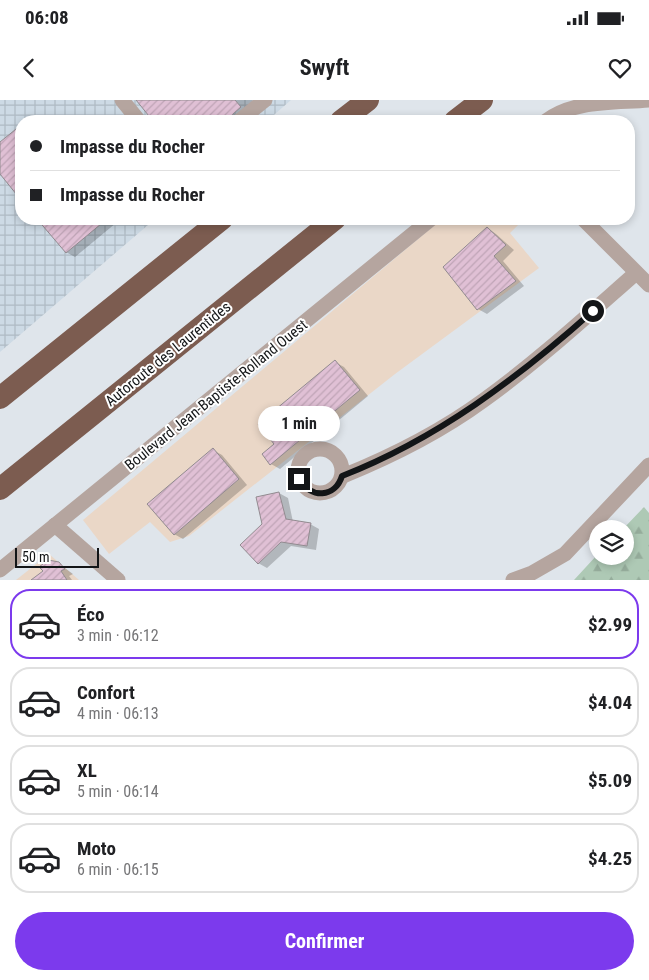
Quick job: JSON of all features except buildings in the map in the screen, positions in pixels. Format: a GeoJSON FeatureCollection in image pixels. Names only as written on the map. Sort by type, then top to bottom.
{"type":"FeatureCollection","features":[{"type":"Feature","properties":{"kind":"highway"},"geometry":{"type":"LineString","coordinates":[[349,115],[368,100]]}},
{"type":"Feature","properties":{"kind":"highway"},"geometry":{"type":"LineString","coordinates":[[463,115],[482,100]]}},
{"type":"Feature","properties":{"kind":"highway"},"geometry":{"type":"LineString","coordinates":[[0,398],[215,225]]}},
{"type":"Feature","properties":{"kind":"highway","name":"Autoroute des Laurentides"},"geometry":{"type":"LineString","coordinates":[[0,489],[328,225]]}},
{"type":"Feature","properties":{"kind":"street"},"geometry":{"type":"LineString","coordinates":[[122,100],[134,115]]}},
{"type":"Feature","properties":{"kind":"street"},"geometry":{"type":"LineString","coordinates":[[247,115],[266,100]]}},
{"type":"Feature","properties":{"kind":"street"},"geometry":{"type":"LineString","coordinates":[[553,115],[573,106],[649,100]]}},
{"type":"Feature","properties":{"kind":"street","name":"Boulevard Jean-Baptiste-Rolland Ouest"},"geometry":{"type":"LineString","coordinates":[[0,570],[424,225]]}},
{"type":"Feature","properties":{"kind":"street"},"geometry":{"type":"LineString","coordinates":[[589,225],[649,285]]}},
{"type":"Feature","properties":{"kind":"street"},"geometry":{"type":"LineString","coordinates":[[342,476],[368,466],[444,426],[483,401],[550,349],[636,272]]}},
{"type":"Feature","properties":{"kind":"street"},"geometry":{"type":"LineString","coordinates":[[513,580],[532,573],[564,554],[649,465]]}},
{"type":"Feature","properties":{"kind":"street"},"geometry":{"type":"LineString","coordinates":[[55,525],[118,580]]}},
{"type":"Feature","properties":{"kind":"shaded area"},"geometry":{"type":"Polygon","coordinates":[[[0,100],[291,100],[274,115],[15,115],[15,225],[148,225],[0,352],[0,100]]]}},
{"type":"Feature","properties":{"kind":"shaded area"},"geometry":{"type":"Polygon","coordinates":[[[435,225],[518,225],[510,233],[539,268],[395,374],[189,536],[170,542],[150,522],[109,554],[83,520],[435,225]]]}},
{"type":"Feature","properties":{"kind":"shaded area"},"geometry":{"type":"Polygon","coordinates":[[[49,554],[79,580],[16,580],[49,554]]]}},
{"type":"Feature","properties":{"kind":"green space"},"geometry":{"type":"Polygon","coordinates":[[[644,507],[649,513],[649,580],[574,580],[589,564],[634,565],[634,520],[632,520],[644,507]]]}},
{"type":"Feature","properties":{"kind":"route"},"geometry":{"type":"LineString","coordinates":[[299,479],[303,486],[315,493],[330,492],[336,488],[342,476],[368,466],[444,426],[483,401],[550,349],[593,311]]}}]}
